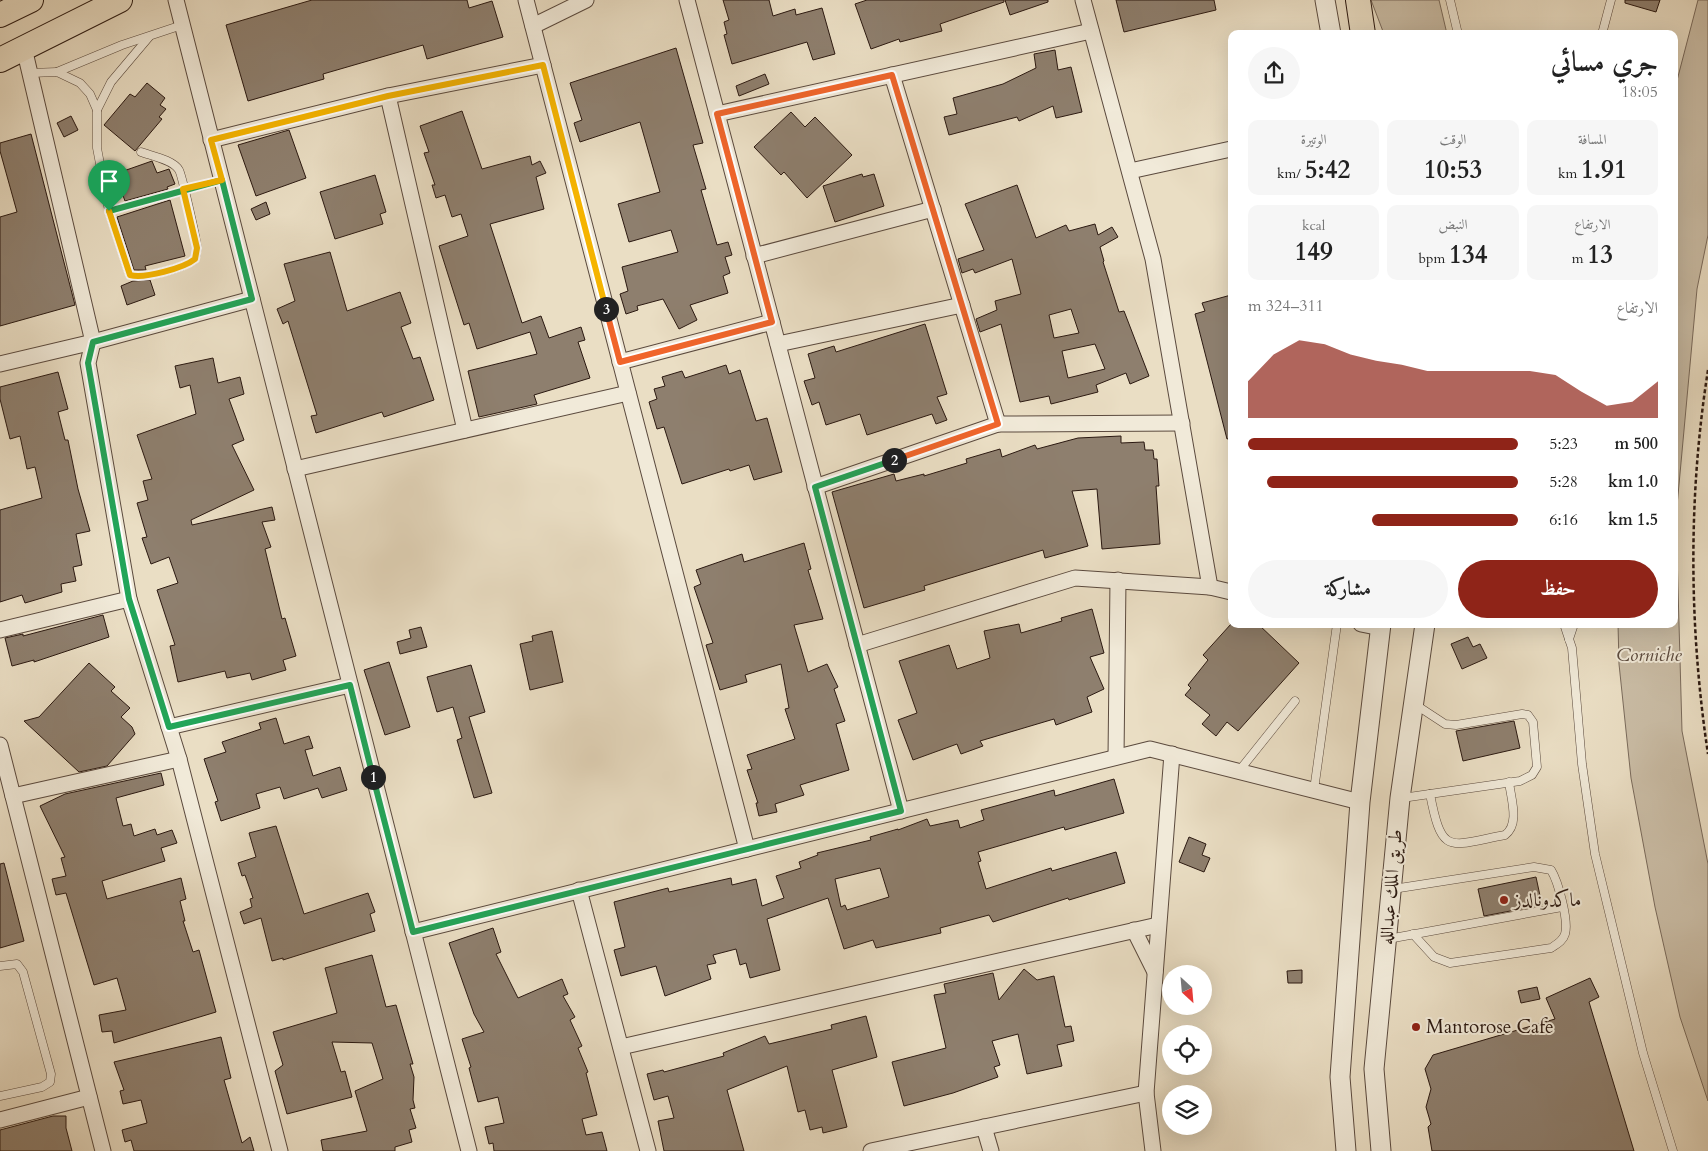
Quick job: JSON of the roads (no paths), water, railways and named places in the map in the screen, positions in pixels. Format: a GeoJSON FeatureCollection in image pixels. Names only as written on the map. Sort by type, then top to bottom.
{"type":"FeatureCollection","features":[{"type":"Feature","properties":{"kind":"main road"},"geometry":{"type":"LineString","coordinates":[[0,60],[120,0]]}},
{"type":"Feature","properties":{"kind":"main road"},"geometry":{"type":"LineString","coordinates":[[1358,0],[1362,30]]}},
{"type":"Feature","properties":{"kind":"main road"},"geometry":{"type":"LineString","coordinates":[[0,15],[27,1]]}},
{"type":"Feature","properties":{"kind":"street"},"geometry":{"type":"LineString","coordinates":[[176,0],[469,1151]]}},
{"type":"Feature","properties":{"kind":"street"},"geometry":{"type":"LineString","coordinates":[[526,0],[747,849]]}},
{"type":"Feature","properties":{"kind":"street"},"geometry":{"type":"LineString","coordinates":[[533,26],[586,0]]}},
{"type":"Feature","properties":{"kind":"street"},"geometry":{"type":"LineString","coordinates":[[687,0],[901,811]]}},
{"type":"Feature","properties":{"kind":"street"},"geometry":{"type":"LineString","coordinates":[[1083,0],[1153,259],[1210,587]]}},
{"type":"Feature","properties":{"kind":"street"},"geometry":{"type":"LineString","coordinates":[[1325,0],[1330,30]]}},
{"type":"Feature","properties":{"kind":"street"},"geometry":{"type":"LineString","coordinates":[[1352,0],[1361,30]]}},
{"type":"Feature","properties":{"kind":"street"},"geometry":{"type":"LineString","coordinates":[[717,114],[1091,32]]}},
{"type":"Feature","properties":{"kind":"street"},"geometry":{"type":"LineString","coordinates":[[24,48],[93,342],[88,363],[129,599],[179,759],[280,1151]]}},
{"type":"Feature","properties":{"kind":"street"},"geometry":{"type":"LineString","coordinates":[[211,140],[388,96],[543,65]]}},
{"type":"Feature","properties":{"kind":"street"},"geometry":{"type":"LineString","coordinates":[[892,75],[998,424]]}},
{"type":"Feature","properties":{"kind":"street"},"geometry":{"type":"LineString","coordinates":[[388,96],[465,430]]}},
{"type":"Feature","properties":{"kind":"street"},"geometry":{"type":"LineString","coordinates":[[1130,171],[1228,150]]}},
{"type":"Feature","properties":{"kind":"street"},"geometry":{"type":"LineString","coordinates":[[754,256],[933,210]]}},
{"type":"Feature","properties":{"kind":"street"},"geometry":{"type":"LineString","coordinates":[[0,364],[93,342],[252,299]]}},
{"type":"Feature","properties":{"kind":"street"},"geometry":{"type":"LineString","coordinates":[[778,344],[962,305]]}},
{"type":"Feature","properties":{"kind":"street"},"geometry":{"type":"LineString","coordinates":[[620,362],[772,322]]}},
{"type":"Feature","properties":{"kind":"street"},"geometry":{"type":"LineString","coordinates":[[295,469],[628,393]]}},
{"type":"Feature","properties":{"kind":"street"},"geometry":{"type":"LineString","coordinates":[[815,487],[998,424],[1182,423]]}},
{"type":"Feature","properties":{"kind":"street"},"geometry":{"type":"LineString","coordinates":[[857,645],[1075,578],[1210,587],[1228,591]]}},
{"type":"Feature","properties":{"kind":"street"},"geometry":{"type":"LineString","coordinates":[[1116,757],[1118,580]]}},
{"type":"Feature","properties":{"kind":"street"},"geometry":{"type":"LineString","coordinates":[[0,630],[129,599]]}},
{"type":"Feature","properties":{"kind":"street","name":"طريق الملك عبدالله"},"geometry":{"type":"LineString","coordinates":[[1346,1151],[1340,1077],[1360,802],[1381,628]]}},
{"type":"Feature","properties":{"kind":"street","name":"طريق الملك عبدالله"},"geometry":{"type":"LineString","coordinates":[[1381,1151],[1374,1069],[1400,798],[1424,628]]}},
{"type":"Feature","properties":{"kind":"street"},"geometry":{"type":"LineString","coordinates":[[169,727],[350,685]]}},
{"type":"Feature","properties":{"kind":"street"},"geometry":{"type":"LineString","coordinates":[[0,745],[103,1151]]}},
{"type":"Feature","properties":{"kind":"street"},"geometry":{"type":"LineString","coordinates":[[413,932],[1150,749],[1360,802]]}},
{"type":"Feature","properties":{"kind":"street"},"geometry":{"type":"LineString","coordinates":[[1153,1151],[1146,1093],[1172,754]]}},
{"type":"Feature","properties":{"kind":"street"},"geometry":{"type":"LineString","coordinates":[[13,796],[179,759]]}},
{"type":"Feature","properties":{"kind":"street"},"geometry":{"type":"LineString","coordinates":[[580,890],[648,1151]]}},
{"type":"Feature","properties":{"kind":"street"},"geometry":{"type":"LineString","coordinates":[[621,1046],[1158,925]]}},
{"type":"Feature","properties":{"kind":"street"},"geometry":{"type":"LineString","coordinates":[[1134,930],[1155,972]]}},
{"type":"Feature","properties":{"kind":"street"},"geometry":{"type":"LineString","coordinates":[[871,1151],[1146,1093]]}},
{"type":"Feature","properties":{"kind":"street"},"geometry":{"type":"LineString","coordinates":[[0,1120],[89,1096]]}},
{"type":"Feature","properties":{"kind":"street"},"geometry":{"type":"LineString","coordinates":[[984,1127],[991,1151]]}},
{"type":"Feature","properties":{"kind":"lane"},"geometry":{"type":"LineString","coordinates":[[1450,0],[1457,30]]}},
{"type":"Feature","properties":{"kind":"lane"},"geometry":{"type":"LineString","coordinates":[[1603,30],[1611,0]]}},
{"type":"Feature","properties":{"kind":"lane"},"geometry":{"type":"LineString","coordinates":[[30,73],[58,72],[182,25]]}},
{"type":"Feature","properties":{"kind":"lane"},"geometry":{"type":"LineString","coordinates":[[96,110],[111,82],[150,36]]}},
{"type":"Feature","properties":{"kind":"lane"},"geometry":{"type":"LineString","coordinates":[[58,72],[80,83],[90,94],[96,110],[97,148],[109,211],[130,275],[138,277],[189,264],[195,259],[197,248],[179,170],[172,163],[141,152]]}},
{"type":"Feature","properties":{"kind":"lane"},"geometry":{"type":"LineString","coordinates":[[109,211],[183,189],[222,180]]}},
{"type":"Feature","properties":{"kind":"lane"},"geometry":{"type":"LineString","coordinates":[[1314,790],[1336,628]]}},
{"type":"Feature","properties":{"kind":"lane"},"geometry":{"type":"LineString","coordinates":[[1565,628],[1572,648],[1582,764],[1594,854],[1643,1053],[1674,1151]]}},
{"type":"Feature","properties":{"kind":"lane"},"geometry":{"type":"LineString","coordinates":[[1569,639],[1573,628]]}},
{"type":"Feature","properties":{"kind":"lane"},"geometry":{"type":"LineString","coordinates":[[1239,771],[1295,701]]}},
{"type":"Feature","properties":{"kind":"lane"},"geometry":{"type":"LineString","coordinates":[[1400,798],[1509,782],[1532,775],[1537,767],[1533,722],[1528,715],[1522,714],[1456,725],[1444,724],[1414,704]]}},
{"type":"Feature","properties":{"kind":"lane"},"geometry":{"type":"LineString","coordinates":[[1430,794],[1436,826],[1441,835],[1447,842],[1458,844],[1504,835],[1511,831],[1514,824],[1509,782]]}},
{"type":"Feature","properties":{"kind":"lane"},"geometry":{"type":"LineString","coordinates":[[1391,889],[1544,867],[1551,870],[1555,877],[1562,907],[1565,934],[1560,942],[1551,948],[1450,963],[1434,958],[1413,934]]}},
{"type":"Feature","properties":{"kind":"lane"},"geometry":{"type":"LineString","coordinates":[[1386,939],[1562,907]]}},
{"type":"Feature","properties":{"kind":"lane"},"geometry":{"type":"LineString","coordinates":[[0,966],[17,964],[23,972],[51,1074],[50,1082],[42,1087],[1,1094]]}},
{"type":"Feature","properties":{"kind":"place","name":"ماكدونالدز"},"geometry":{"type":"Point","coordinates":[1504,900]}},
{"type":"Feature","properties":{"kind":"place","name":"Mantorose Cafe"},"geometry":{"type":"Point","coordinates":[1416,1027]}},
{"type":"Feature","properties":{"kind":"park label","name":"Corniche"},"geometry":{"type":"Point","coordinates":[1649,655]}}]}
